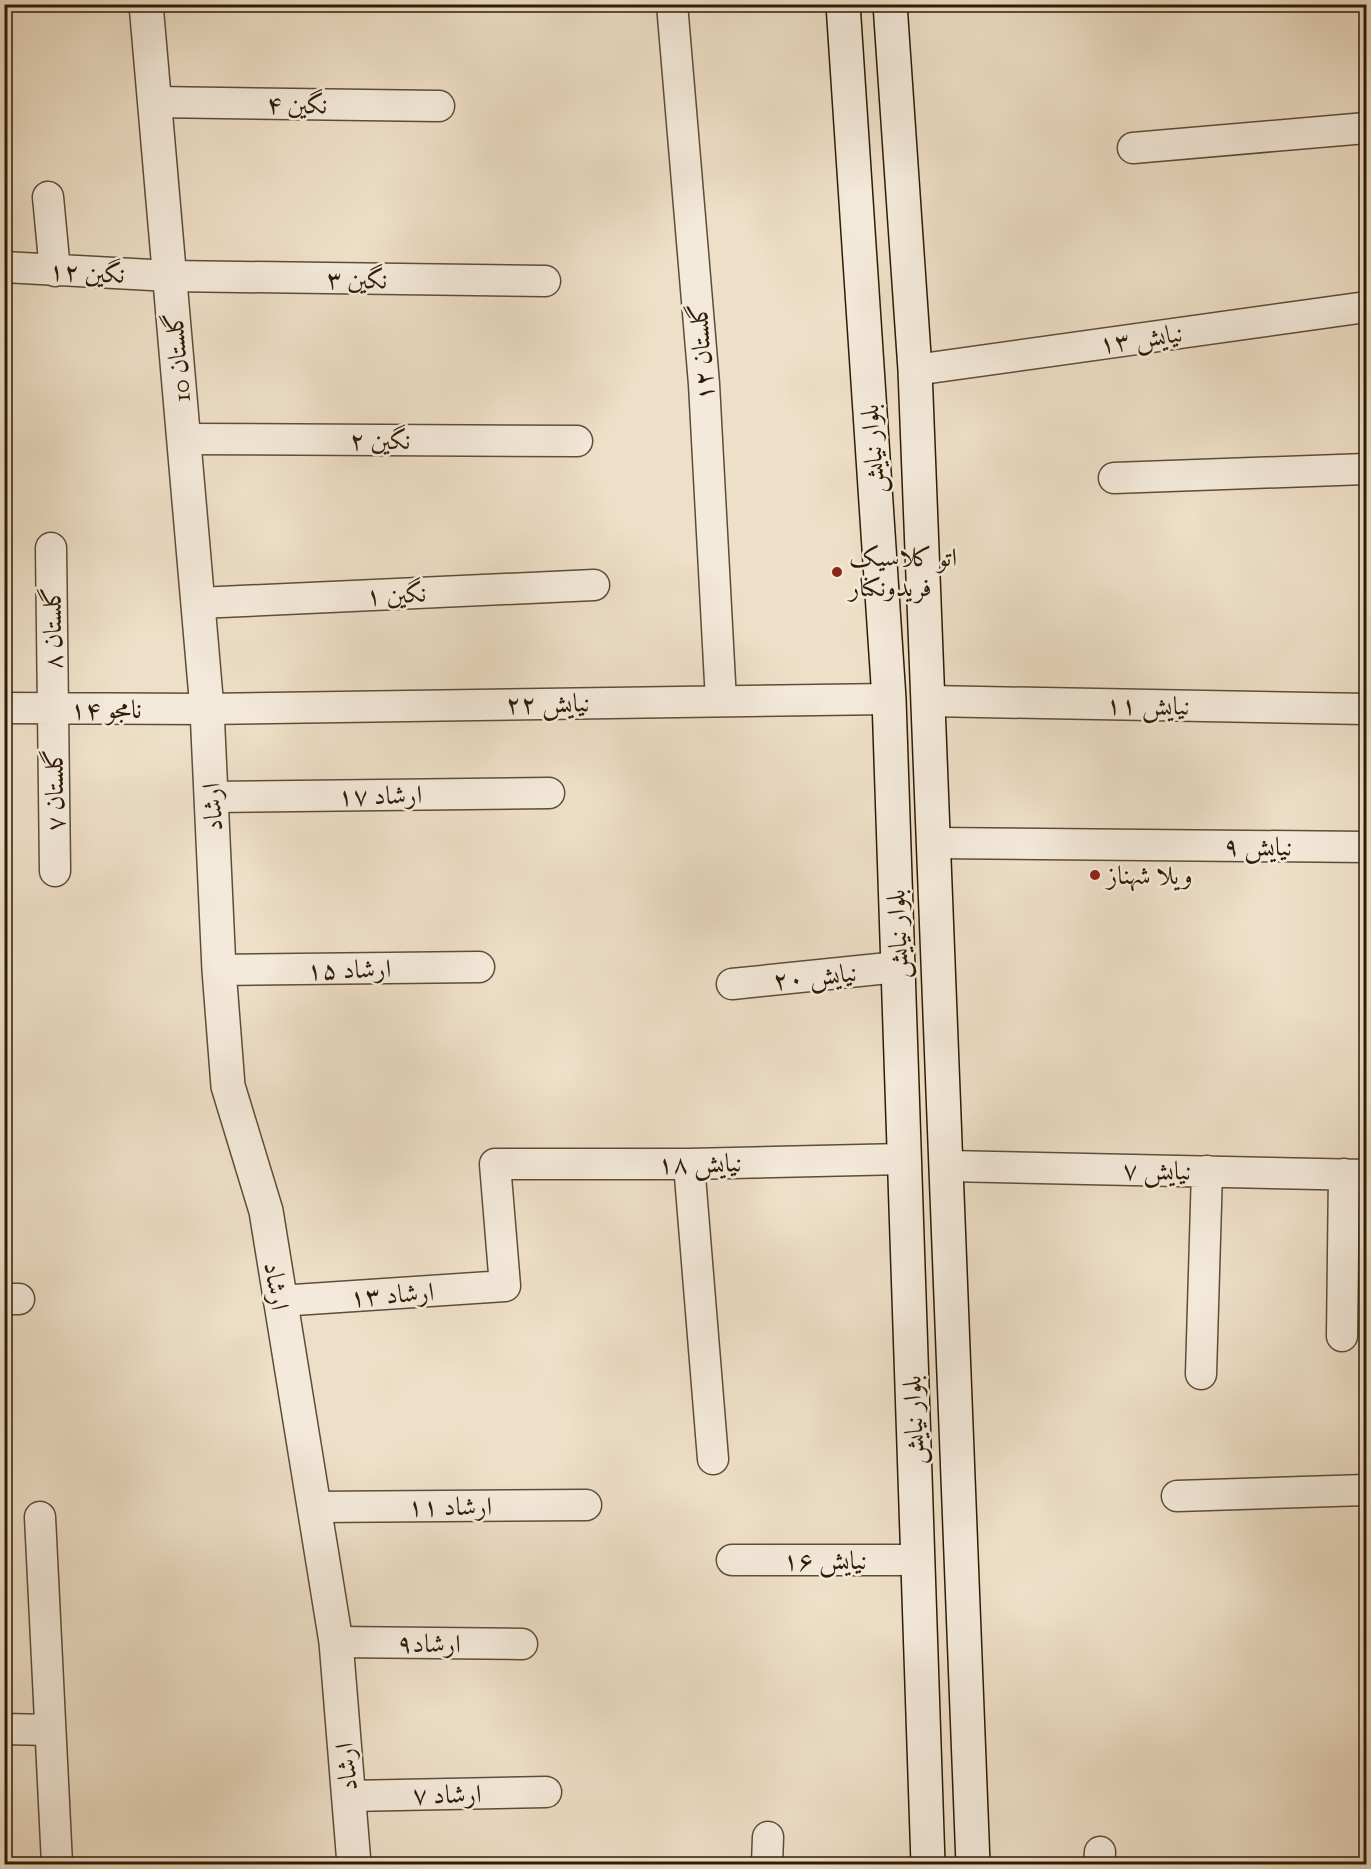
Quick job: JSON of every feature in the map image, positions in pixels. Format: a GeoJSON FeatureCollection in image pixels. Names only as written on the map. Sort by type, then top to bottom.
{"type":"FeatureCollection","features":[{"type":"Feature","properties":{"kind":"main road","name":"گلستان 10"},"geometry":{"type":"LineString","coordinates":[[146,4],[207,709]]}},
{"type":"Feature","properties":{"kind":"main road","name":"بلوار نیایش"},"geometry":{"type":"LineString","coordinates":[[843,4],[888,699],[928,1864]]}},
{"type":"Feature","properties":{"kind":"main road","name":"بلوار نیایش"},"geometry":{"type":"LineString","coordinates":[[890,4],[915,370],[974,1864]]}},
{"type":"Feature","properties":{"kind":"main road","name":"ارشاد"},"geometry":{"type":"LineString","coordinates":[[207,709],[219,970],[228,1086],[266,1211],[336,1642],[354,1864]]}},
{"type":"Feature","properties":{"kind":"street","name":"گلستان ۱۲"},"geometry":{"type":"LineString","coordinates":[[672,4],[704,384],[721,701]]}},
{"type":"Feature","properties":{"kind":"street","name":"نگین ۴"},"geometry":{"type":"LineString","coordinates":[[154,102],[439,106]]}},
{"type":"Feature","properties":{"kind":"street"},"geometry":{"type":"LineString","coordinates":[[1133,148],[1366,128]]}},
{"type":"Feature","properties":{"kind":"street"},"geometry":{"type":"LineString","coordinates":[[48,197],[55,271]]}},
{"type":"Feature","properties":{"kind":"street","name":"نگین ۱۲"},"geometry":{"type":"LineString","coordinates":[[4,267],[170,276]]}},
{"type":"Feature","properties":{"kind":"street","name":"نگین ۳"},"geometry":{"type":"LineString","coordinates":[[170,276],[545,281]]}},
{"type":"Feature","properties":{"kind":"street","name":"نیایش ۱۳"},"geometry":{"type":"LineString","coordinates":[[915,370],[1366,306]]}},
{"type":"Feature","properties":{"kind":"street","name":"نگین ۲"},"geometry":{"type":"LineString","coordinates":[[184,439],[577,441]]}},
{"type":"Feature","properties":{"kind":"street"},"geometry":{"type":"LineString","coordinates":[[1114,477],[1366,469]]}},
{"type":"Feature","properties":{"kind":"street","name":"گلستان ۸"},"geometry":{"type":"LineString","coordinates":[[51,548],[53,708]]}},
{"type":"Feature","properties":{"kind":"street","name":"نگین ۱"},"geometry":{"type":"LineString","coordinates":[[198,603],[594,585]]}},
{"type":"Feature","properties":{"kind":"street","name":"نیایش ۲۲"},"geometry":{"type":"LineString","coordinates":[[207,709],[888,699]]}},
{"type":"Feature","properties":{"kind":"street","name":"نیایش ۱۱"},"geometry":{"type":"LineString","coordinates":[[929,701],[1366,709]]}},
{"type":"Feature","properties":{"kind":"street","name":"نامجو ۱۴"},"geometry":{"type":"LineString","coordinates":[[4,708],[207,709]]}},
{"type":"Feature","properties":{"kind":"street","name":"گلستان ۷"},"geometry":{"type":"LineString","coordinates":[[53,708],[55,871]]}},
{"type":"Feature","properties":{"kind":"street","name":"ارشاد ۱۷"},"geometry":{"type":"LineString","coordinates":[[212,797],[549,793]]}},
{"type":"Feature","properties":{"kind":"street","name":"نیایش ۹"},"geometry":{"type":"LineString","coordinates":[[934,843],[1366,847]]}},
{"type":"Feature","properties":{"kind":"street","name":"ارشاد ۱۵"},"geometry":{"type":"LineString","coordinates":[[219,970],[479,967]]}},
{"type":"Feature","properties":{"kind":"street","name":"نیایش ۲۰"},"geometry":{"type":"LineString","coordinates":[[732,984],[898,967]]}},
{"type":"Feature","properties":{"kind":"street","name":"نیایش ۱۸"},"geometry":{"type":"LineString","coordinates":[[505,1286],[495,1164],[690,1164],[904,1159]]}},
{"type":"Feature","properties":{"kind":"street"},"geometry":{"type":"LineString","coordinates":[[690,1164],[713,1459]]}},
{"type":"Feature","properties":{"kind":"street","name":"نیایش ۷"},"geometry":{"type":"LineString","coordinates":[[947,1166],[1355,1174]]}},
{"type":"Feature","properties":{"kind":"street"},"geometry":{"type":"LineString","coordinates":[[1201,1374],[1208,1171]]}},
{"type":"Feature","properties":{"kind":"street"},"geometry":{"type":"LineString","coordinates":[[1342,1336],[1355,1174]]}},
{"type":"Feature","properties":{"kind":"street","name":"ارشاد ۱۳"},"geometry":{"type":"LineString","coordinates":[[279,1301],[505,1286]]}},
{"type":"Feature","properties":{"kind":"street"},"geometry":{"type":"LineString","coordinates":[[1177,1496],[1366,1490]]}},
{"type":"Feature","properties":{"kind":"street","name":"ارشاد ۱۱"},"geometry":{"type":"LineString","coordinates":[[314,1507],[586,1505]]}},
{"type":"Feature","properties":{"kind":"street"},"geometry":{"type":"LineString","coordinates":[[40,1517],[57,1864]]}},
{"type":"Feature","properties":{"kind":"street","name":"نیایش ۱۶"},"geometry":{"type":"LineString","coordinates":[[732,1560],[917,1560]]}},
{"type":"Feature","properties":{"kind":"street","name":"ارشاد۹"},"geometry":{"type":"LineString","coordinates":[[336,1642],[522,1644]]}},
{"type":"Feature","properties":{"kind":"street"},"geometry":{"type":"LineString","coordinates":[[4,1729],[50,1730]]}},
{"type":"Feature","properties":{"kind":"street","name":"ارشاد ۷"},"geometry":{"type":"LineString","coordinates":[[349,1796],[546,1792]]}},
{"type":"Feature","properties":{"kind":"place","name":"اتو کلاسیک فریدونکنار"},"geometry":{"type":"Point","coordinates":[837,572]}},
{"type":"Feature","properties":{"kind":"place","name":"ویلا شهناز"},"geometry":{"type":"Point","coordinates":[1095,875]}}]}
